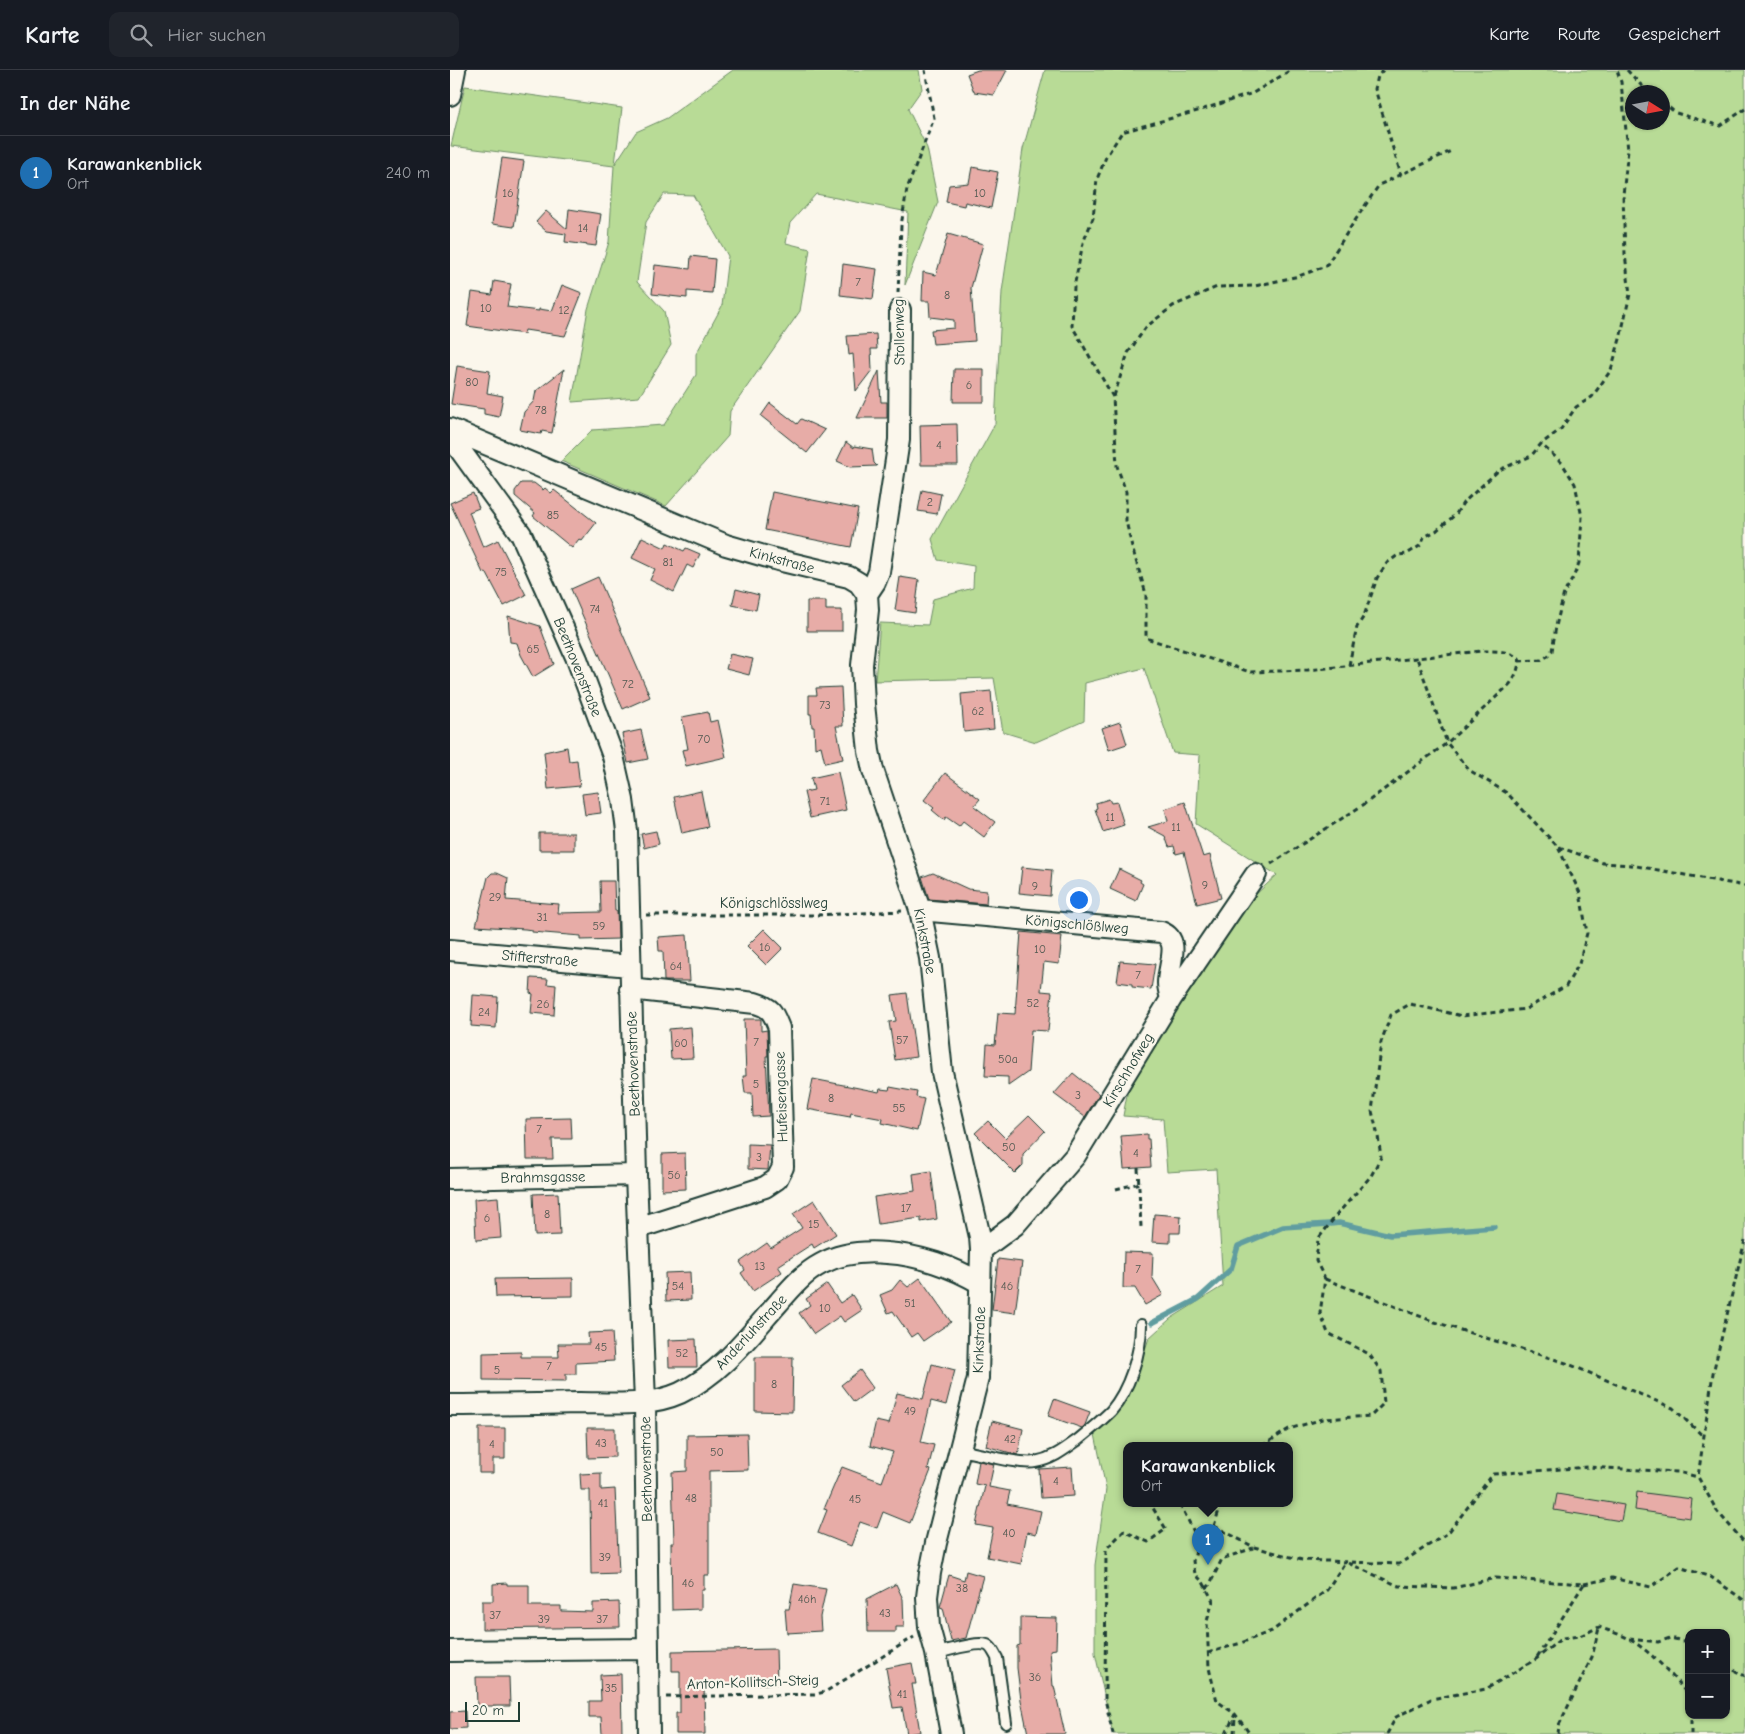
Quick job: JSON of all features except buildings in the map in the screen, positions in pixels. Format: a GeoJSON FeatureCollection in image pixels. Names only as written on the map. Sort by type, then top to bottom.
{"type":"FeatureCollection","features":[{"type":"Feature","properties":{"kind":"street"},"geometry":{"type":"LineString","coordinates":[[450,95],[455,70]]}},
{"type":"Feature","properties":{"kind":"street","name":"Stollenweg"},"geometry":{"type":"LineString","coordinates":[[867,594],[879,572],[899,440],[900,310]]}},
{"type":"Feature","properties":{"kind":"street","name":"Kinkstraße"},"geometry":{"type":"LineString","coordinates":[[450,429],[726,545],[849,577],[860,583],[867,594],[868,610],[862,665],[868,751],[920,910],[930,958],[942,1072],[982,1250],[978,1378],[930,1574],[927,1597],[929,1627],[936,1653],[951,1734]]}},
{"type":"Feature","properties":{"kind":"street","name":"Beethovenstraße"},"geometry":{"type":"LineString","coordinates":[[450,436],[521,534],[577,660],[613,756],[623,800],[627,831],[630,990],[645,1402],[649,1734]]}},
{"type":"Feature","properties":{"kind":"street","name":"Kirschhofweg"},"geometry":{"type":"LineString","coordinates":[[982,1250],[1015,1225],[1076,1156],[1171,999],[1256,874]]}},
{"type":"Feature","properties":{"kind":"street","name":"Königschlößlweg"},"geometry":{"type":"LineString","coordinates":[[920,910],[1168,934],[1173,948],[1168,982],[1171,999]]}},
{"type":"Feature","properties":{"kind":"street","name":"Stifterstraße"},"geometry":{"type":"LineString","coordinates":[[450,950],[630,966]]}},
{"type":"Feature","properties":{"kind":"street","name":"Hufeisengasse"},"geometry":{"type":"LineString","coordinates":[[630,990],[755,1003],[765,1006],[774,1013],[779,1028],[783,1167],[778,1180],[765,1187],[638,1228]]}},
{"type":"Feature","properties":{"kind":"street","name":"Brahmsgasse"},"geometry":{"type":"LineString","coordinates":[[450,1180],[636,1175]]}},
{"type":"Feature","properties":{"kind":"street","name":"Anderluhstraße"},"geometry":{"type":"LineString","coordinates":[[450,1405],[645,1402],[678,1394],[704,1380],[726,1362],[803,1276],[822,1263],[845,1255],[872,1252],[900,1254],[966,1274],[980,1283]]}},
{"type":"Feature","properties":{"kind":"street"},"geometry":{"type":"LineString","coordinates":[[450,1651],[648,1649]]}},
{"type":"Feature","properties":{"kind":"lane"},"geometry":{"type":"LineString","coordinates":[[960,1450],[1033,1462],[1049,1458],[1063,1451],[1111,1410],[1122,1394],[1136,1362],[1141,1340],[1141,1325]]}},
{"type":"Feature","properties":{"kind":"lane"},"geometry":{"type":"LineString","coordinates":[[936,1653],[978,1644],[987,1645],[992,1649],[997,1658],[1006,1724]]}},
{"type":"Feature","properties":{"kind":"path","name":"Stollenweg"},"geometry":{"type":"LineString","coordinates":[[900,310],[898,286],[902,226],[907,189],[934,118],[925,70]]}},
{"type":"Feature","properties":{"kind":"path"},"geometry":{"type":"LineString","coordinates":[[1113,397],[1072,326],[1074,287],[1082,243],[1093,218],[1097,179],[1106,157],[1122,132],[1253,93],[1291,70]]}},
{"type":"Feature","properties":{"kind":"path"},"geometry":{"type":"LineString","coordinates":[[1382,70],[1378,76],[1375,89],[1401,175]]}},
{"type":"Feature","properties":{"kind":"path"},"geometry":{"type":"LineString","coordinates":[[1349,664],[1358,628],[1378,578],[1387,563],[1398,555],[1407,554],[1422,545],[1424,537],[1436,531],[1456,514],[1463,503],[1499,470],[1531,456],[1541,444],[1561,429],[1576,408],[1592,397],[1610,370],[1620,339],[1630,294],[1625,254],[1624,195],[1628,150],[1621,82],[1617,70]]}},
{"type":"Feature","properties":{"kind":"path"},"geometry":{"type":"LineString","coordinates":[[1627,70],[1641,85]]}},
{"type":"Feature","properties":{"kind":"path"},"geometry":{"type":"LineString","coordinates":[[1670,108],[1676,113],[1720,126],[1745,109]]}},
{"type":"Feature","properties":{"kind":"path"},"geometry":{"type":"LineString","coordinates":[[1256,874],[1364,805],[1447,743],[1510,684],[1517,674],[1519,658],[1511,653],[1497,650],[1349,664],[1308,670],[1250,672],[1146,638],[1146,594],[1126,521],[1126,492],[1117,466],[1113,397],[1128,352],[1146,326],[1166,311],[1173,306],[1217,287],[1255,286],[1299,276],[1326,266],[1379,186],[1453,150]]}},
{"type":"Feature","properties":{"kind":"path"},"geometry":{"type":"LineString","coordinates":[[1519,662],[1541,660],[1552,651],[1564,593],[1579,563],[1582,517],[1575,484],[1562,463],[1541,444]]}},
{"type":"Feature","properties":{"kind":"path"},"geometry":{"type":"LineString","coordinates":[[1268,1442],[1289,1429],[1323,1419],[1371,1416],[1384,1403],[1381,1371],[1369,1354],[1328,1333],[1320,1313],[1325,1280],[1316,1261],[1318,1239],[1339,1212],[1372,1176],[1380,1157],[1378,1136],[1372,1111],[1381,1042],[1391,1015],[1410,1004],[1462,1016],[1526,1009],[1566,986],[1578,964],[1587,933],[1580,893],[1558,847],[1507,793],[1469,770],[1447,743],[1417,658]]}},
{"type":"Feature","properties":{"kind":"path"},"geometry":{"type":"LineString","coordinates":[[1558,847],[1602,863],[1631,865],[1745,886]]}},
{"type":"Feature","properties":{"kind":"path","name":"Königschlösslweg"},"geometry":{"type":"LineString","coordinates":[[628,915],[818,915],[920,910]]}},
{"type":"Feature","properties":{"kind":"path"},"geometry":{"type":"LineString","coordinates":[[1138,1168],[1141,1227]]}},
{"type":"Feature","properties":{"kind":"path"},"geometry":{"type":"LineString","coordinates":[[1116,1189],[1140,1183]]}},
{"type":"Feature","properties":{"kind":"path"},"geometry":{"type":"LineString","coordinates":[[1745,1240],[1712,1373],[1698,1477],[1717,1511],[1745,1543]]}},
{"type":"Feature","properties":{"kind":"path"},"geometry":{"type":"LineString","coordinates":[[1325,1280],[1434,1322],[1566,1363],[1673,1408],[1704,1437]]}},
{"type":"Feature","properties":{"kind":"path"},"geometry":{"type":"LineString","coordinates":[[1214,1526],[1254,1547],[1302,1560],[1399,1564],[1448,1532],[1493,1474],[1589,1467],[1678,1472],[1698,1477]]}},
{"type":"Feature","properties":{"kind":"path"},"geometry":{"type":"LineString","coordinates":[[1113,1734],[1106,1699],[1106,1549],[1124,1531],[1148,1542],[1166,1529],[1152,1507]]}},
{"type":"Feature","properties":{"kind":"path"},"geometry":{"type":"LineString","coordinates":[[1181,1507],[1198,1542]]}},
{"type":"Feature","properties":{"kind":"path"},"geometry":{"type":"LineString","coordinates":[[1220,1507],[1214,1526],[1198,1542],[1193,1561],[1196,1574],[1213,1601],[1207,1621],[1208,1653],[1209,1668],[1217,1701],[1235,1714],[1250,1734]]}},
{"type":"Feature","properties":{"kind":"path"},"geometry":{"type":"LineString","coordinates":[[1206,1588],[1209,1586],[1222,1559],[1254,1547]]}},
{"type":"Feature","properties":{"kind":"path"},"geometry":{"type":"LineString","coordinates":[[1346,1562],[1399,1586],[1454,1588],[1495,1578],[1584,1584],[1612,1578],[1652,1587],[1679,1567],[1711,1577],[1745,1601]]}},
{"type":"Feature","properties":{"kind":"path"},"geometry":{"type":"LineString","coordinates":[[1208,1653],[1242,1643],[1272,1631],[1327,1590],[1346,1562]]}},
{"type":"Feature","properties":{"kind":"path"},"geometry":{"type":"LineString","coordinates":[[1536,1659],[1584,1584]]}},
{"type":"Feature","properties":{"kind":"path","name":"Anton-Kollitsch-Steig"},"geometry":{"type":"LineString","coordinates":[[649,1697],[816,1694],[824,1692],[929,1627]]}},
{"type":"Feature","properties":{"kind":"path"},"geometry":{"type":"LineString","coordinates":[[1558,1734],[1558,1725],[1592,1657],[1599,1628]]}},
{"type":"Feature","properties":{"kind":"path"},"geometry":{"type":"LineString","coordinates":[[1387,1734],[1396,1717],[1431,1699],[1486,1689],[1536,1659],[1562,1638],[1580,1636],[1599,1628],[1628,1639],[1655,1658],[1685,1691]]}},
{"type":"Feature","properties":{"kind":"path"},"geometry":{"type":"LineString","coordinates":[[1628,1639],[1658,1642],[1670,1638],[1685,1641]]}},
{"type":"Feature","properties":{"kind":"path"},"geometry":{"type":"LineString","coordinates":[[1730,1668],[1745,1676]]}},
{"type":"Feature","properties":{"kind":"path"},"geometry":{"type":"LineString","coordinates":[[1226,1734],[1235,1714]]}},
{"type":"Feature","properties":{"kind":"path"},"geometry":{"type":"LineString","coordinates":[[1234,1734],[1235,1714]]}},
{"type":"Feature","properties":{"kind":"path"},"geometry":{"type":"LineString","coordinates":[[1691,1719],[1691,1734]]}},
{"type":"Feature","properties":{"kind":"green space"},"geometry":{"type":"Polygon","coordinates":[[[733,70],[919,70],[922,89],[908,109],[927,148],[938,202],[905,285],[908,212],[816,194],[790,223],[786,243],[810,249],[800,311],[730,411],[728,436],[666,506],[561,461],[592,430],[664,425],[696,375],[696,354],[722,306],[728,256],[693,195],[664,194],[646,222],[637,282],[664,311],[671,345],[639,397],[572,402],[588,309],[609,242],[614,166],[451,146],[465,86],[622,108],[615,164],[636,132],[667,118],[733,70]]]}},
{"type":"Feature","properties":{"kind":"green space"},"geometry":{"type":"Polygon","coordinates":[[[1045,70],[1745,70],[1745,1734],[1113,1734],[1095,1653],[1095,1565],[1106,1489],[1095,1434],[1129,1396],[1149,1338],[1170,1319],[1223,1286],[1216,1169],[1167,1172],[1163,1119],[1123,1116],[1128,1089],[1177,1002],[1243,906],[1277,875],[1196,824],[1200,755],[1173,753],[1144,668],[1085,683],[1084,721],[1036,742],[1003,732],[994,678],[875,681],[880,623],[928,625],[933,599],[973,588],[974,566],[938,560],[932,539],[995,424],[1002,292],[1023,149],[1045,70]]]}},
{"type":"Feature","properties":{"kind":"waterway"},"geometry":{"type":"LineString","coordinates":[[1331,1224],[1339,1223],[1390,1235],[1494,1227]]}},
{"type":"Feature","properties":{"kind":"waterway"},"geometry":{"type":"LineString","coordinates":[[1152,1323],[1198,1299],[1231,1269],[1238,1246],[1283,1227],[1329,1224]]}},
{"type":"Feature","properties":{"kind":"place","name":"Karawankenblick"},"geometry":{"type":"Point","coordinates":[1208,1565]}}]}
